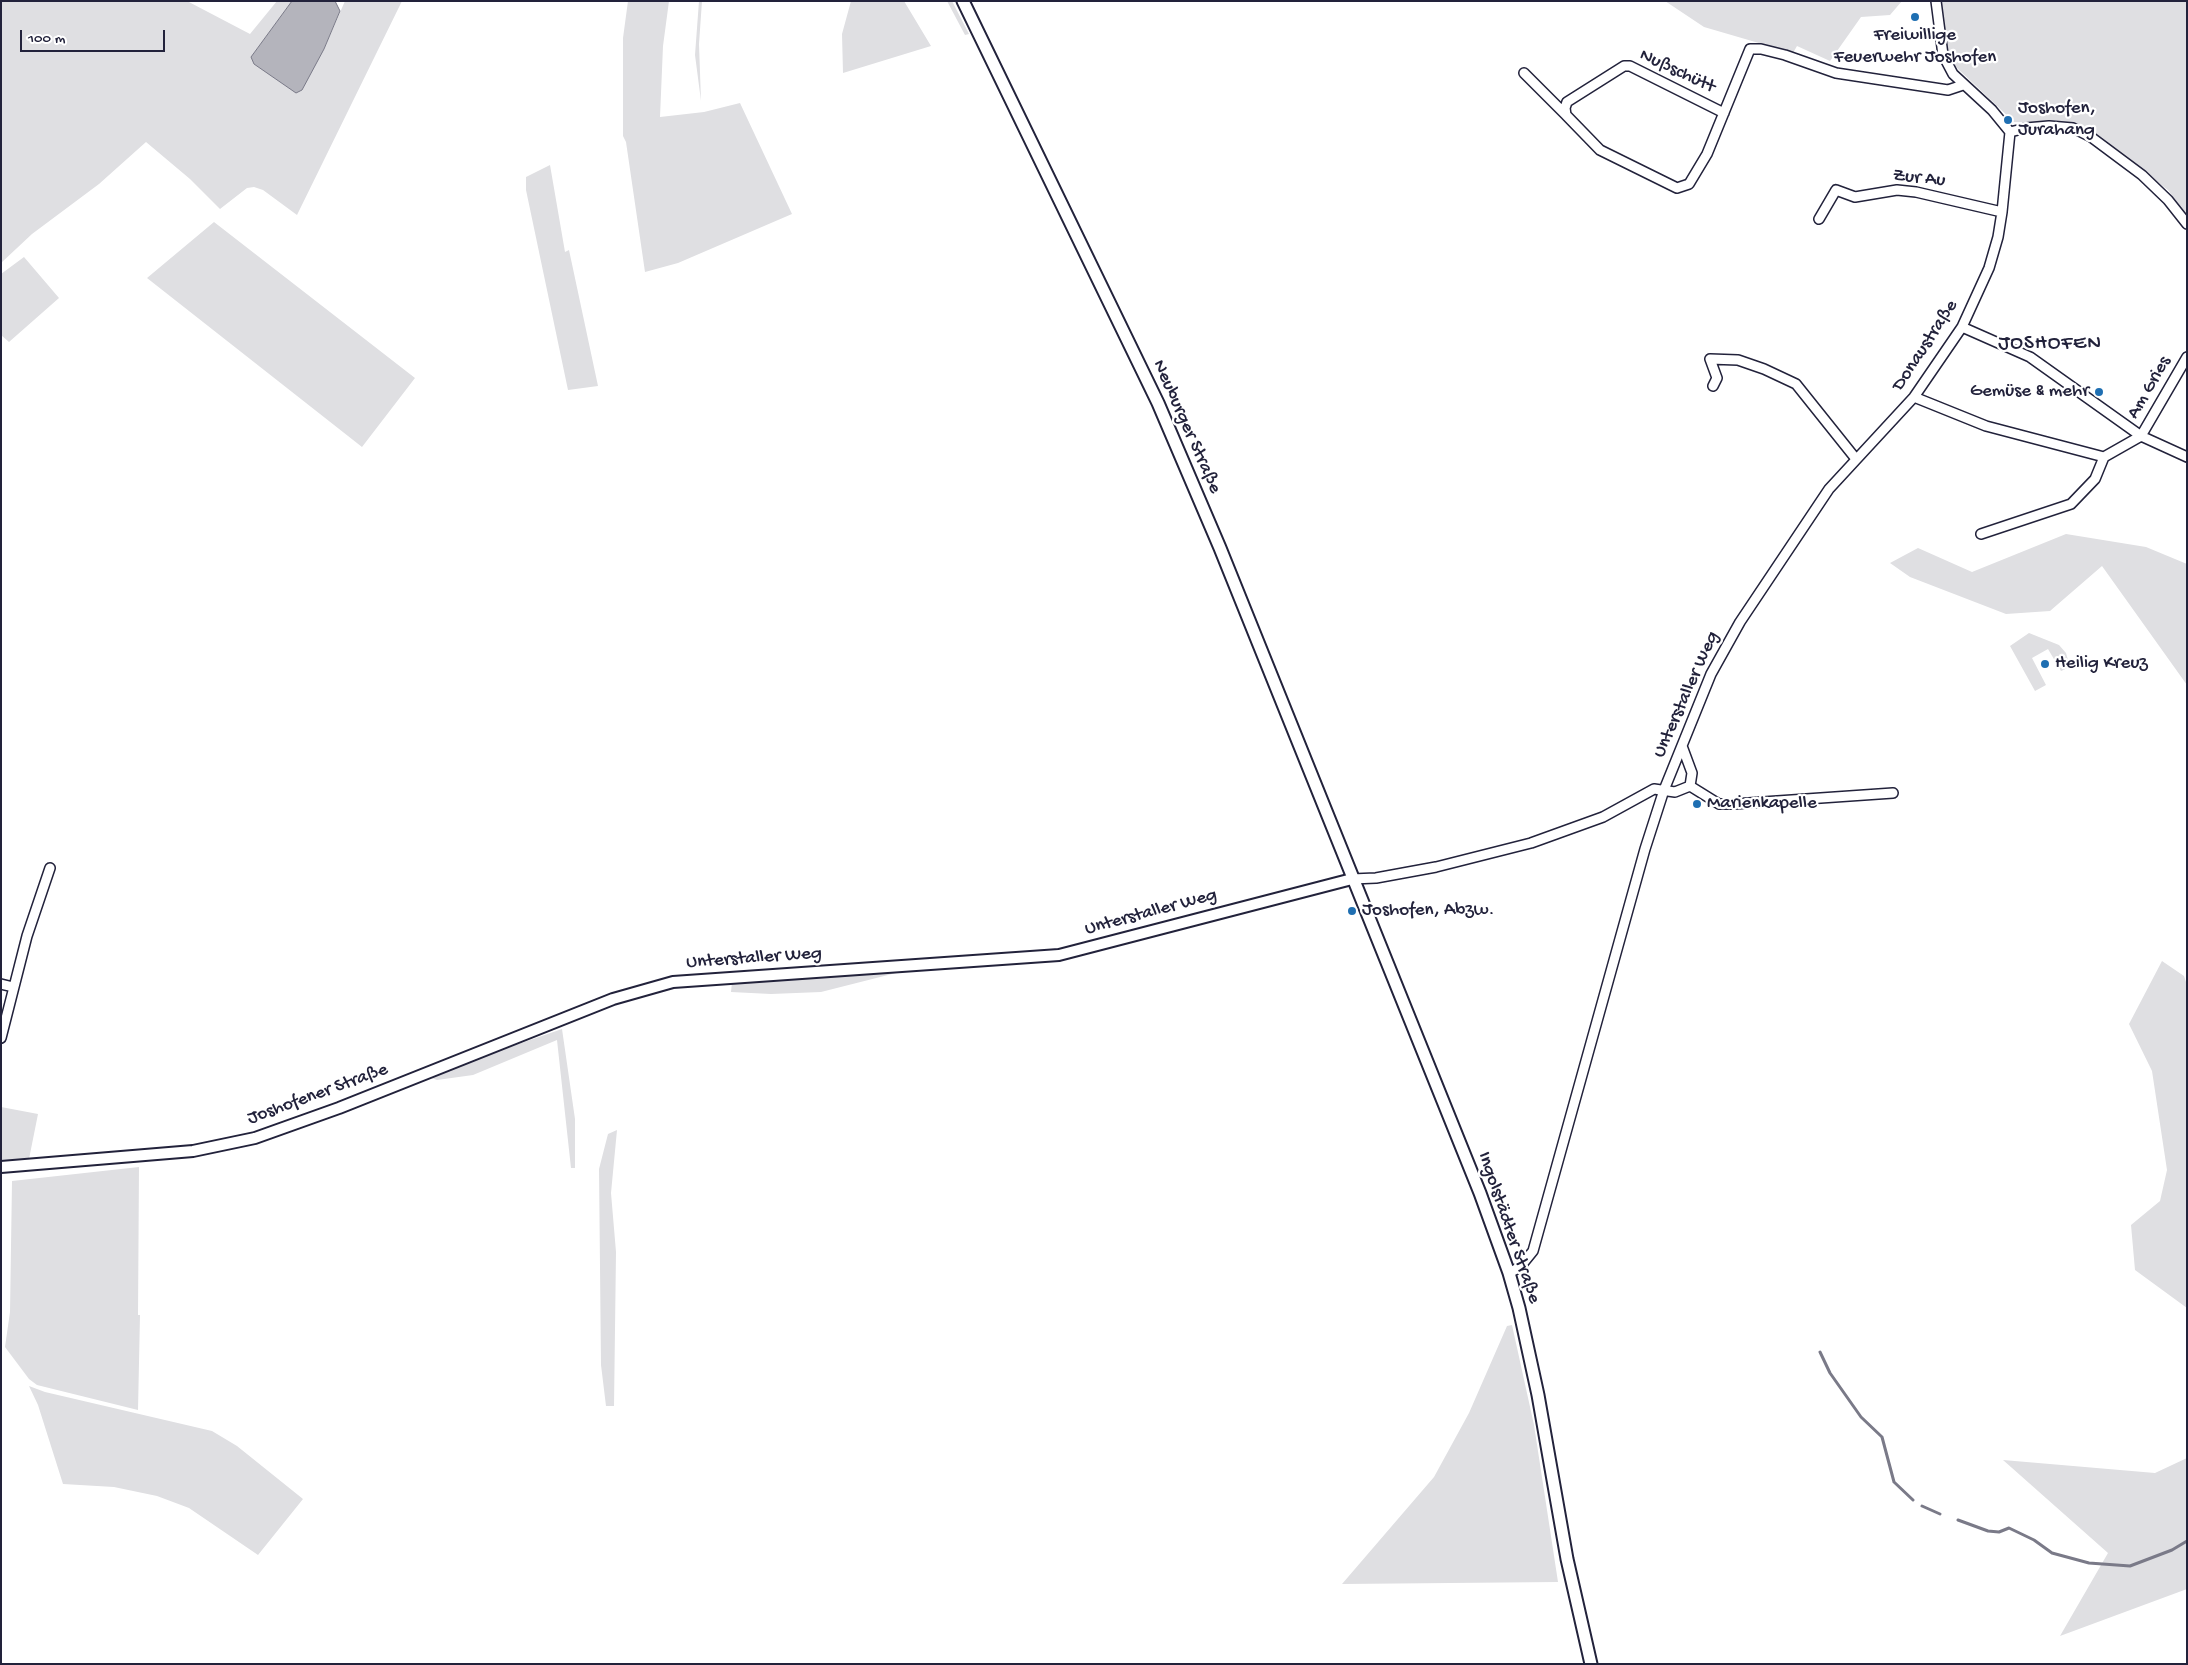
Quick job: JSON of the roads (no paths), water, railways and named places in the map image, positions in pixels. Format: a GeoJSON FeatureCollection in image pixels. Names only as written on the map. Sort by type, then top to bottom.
{"type":"FeatureCollection","features":[{"type":"Feature","properties":{"kind":"main road","name":"Neuburger Straße"},"geometry":{"type":"LineString","coordinates":[[963,1],[1158,403],[1220,548],[1352,879]]}},
{"type":"Feature","properties":{"kind":"main road","name":"Ingolstädter Straße"},"geometry":{"type":"LineString","coordinates":[[1352,879],[1476,1184],[1509,1273],[1538,1395],[1567,1559],[1591,1664]]}},
{"type":"Feature","properties":{"kind":"street"},"geometry":{"type":"LineString","coordinates":[[1936,1],[1944,55],[1960,87],[1992,110],[2010,132],[2026,128],[2049,126],[2073,128],[2091,137],[2142,175],[2168,200],[2187,224]]}},
{"type":"Feature","properties":{"kind":"street","name":"Nußschütt"},"geometry":{"type":"LineString","coordinates":[[1724,113],[1630,66],[1624,66],[1567,102],[1565,108],[1566,115],[1600,150],[1677,188],[1689,184],[1707,154],[1724,113],[1747,54],[1754,48],[1785,55],[1836,73],[1948,90],[1960,87]]}},
{"type":"Feature","properties":{"kind":"street"},"geometry":{"type":"LineString","coordinates":[[1524,73],[1566,115]]}},
{"type":"Feature","properties":{"kind":"street","name":"Donaustraße"},"geometry":{"type":"LineString","coordinates":[[1794,541],[1829,489],[1914,397],[1962,326],[1989,268],[2002,212],[2010,132]]}},
{"type":"Feature","properties":{"kind":"street","name":"Zur Au"},"geometry":{"type":"LineString","coordinates":[[1819,219],[1836,190],[1855,197],[1897,190],[1916,192],[2002,212]]}},
{"type":"Feature","properties":{"kind":"street","name":"Am Gries"},"geometry":{"type":"LineString","coordinates":[[1962,326],[2030,357],[2141,436],[2187,457]]}},
{"type":"Feature","properties":{"kind":"street","name":"Am Gries"},"geometry":{"type":"LineString","coordinates":[[2141,436],[2187,357]]}},
{"type":"Feature","properties":{"kind":"street"},"geometry":{"type":"LineString","coordinates":[[1713,386],[1716,378],[1710,359],[1738,360],[1764,369],[1796,384],[1856,459]]}},
{"type":"Feature","properties":{"kind":"street"},"geometry":{"type":"LineString","coordinates":[[1914,397],[1986,426],[2104,457]]}},
{"type":"Feature","properties":{"kind":"street"},"geometry":{"type":"LineString","coordinates":[[1981,534],[2071,504],[2095,479],[2104,457],[2141,436]]}},
{"type":"Feature","properties":{"kind":"street","name":"Unterstaller Weg"},"geometry":{"type":"LineString","coordinates":[[1664,790],[1711,674],[1740,622],[1794,541]]}},
{"type":"Feature","properties":{"kind":"street"},"geometry":{"type":"LineString","coordinates":[[1682,746],[1692,773],[1690,786],[1719,804],[1893,793]]}},
{"type":"Feature","properties":{"kind":"street","name":"Unterstaller Weg"},"geometry":{"type":"LineString","coordinates":[[631,994],[673,982],[1058,955],[1352,879],[1376,878],[1436,867],[1531,843],[1603,817],[1654,789],[1675,792],[1690,786]]}},
{"type":"Feature","properties":{"kind":"street"},"geometry":{"type":"LineString","coordinates":[[1509,1273],[1520,1267],[1534,1251],[1645,849],[1664,790]]}},
{"type":"Feature","properties":{"kind":"street"},"geometry":{"type":"LineString","coordinates":[[1,1038],[12,987],[50,868]]}},
{"type":"Feature","properties":{"kind":"street"},"geometry":{"type":"LineString","coordinates":[[1,984],[12,987]]}},
{"type":"Feature","properties":{"kind":"street","name":"Joshofener Straße"},"geometry":{"type":"LineString","coordinates":[[1,1167],[193,1152],[255,1138],[339,1108],[531,1030],[631,994]]}},
{"type":"Feature","properties":{"kind":"waterway"},"geometry":{"type":"LineString","coordinates":[[1820,1352],[1830,1373],[1861,1417],[1882,1437],[1894,1482],[1913,1500]]}},
{"type":"Feature","properties":{"kind":"waterway"},"geometry":{"type":"LineString","coordinates":[[1922,1506],[1940,1514]]}},
{"type":"Feature","properties":{"kind":"waterway"},"geometry":{"type":"LineString","coordinates":[[1958,1520],[1988,1531],[1999,1532],[2009,1528],[2034,1540],[2052,1553],[2089,1563],[2130,1566],[2172,1550],[2187,1541]]}},
{"type":"Feature","properties":{"kind":"place","name":"Freiwillige Feuerwehr Joshofen"},"geometry":{"type":"Point","coordinates":[1915,17]}},
{"type":"Feature","properties":{"kind":"place","name":"Joshofen, Jurahang"},"geometry":{"type":"Point","coordinates":[2008,120]}},
{"type":"Feature","properties":{"kind":"place","name":"Gemüse & mehr"},"geometry":{"type":"Point","coordinates":[2099,392]}},
{"type":"Feature","properties":{"kind":"place","name":"Heilig Kreuz"},"geometry":{"type":"Point","coordinates":[2045,664]}},
{"type":"Feature","properties":{"kind":"place","name":"Marienkapelle"},"geometry":{"type":"Point","coordinates":[1697,804]}},
{"type":"Feature","properties":{"kind":"place","name":"Joshofen, Abzw."},"geometry":{"type":"Point","coordinates":[1352,911]}},
{"type":"Feature","properties":{"kind":"district","name":"JOSHOFEN"},"geometry":{"type":"Point","coordinates":[2050,345]}}]}
